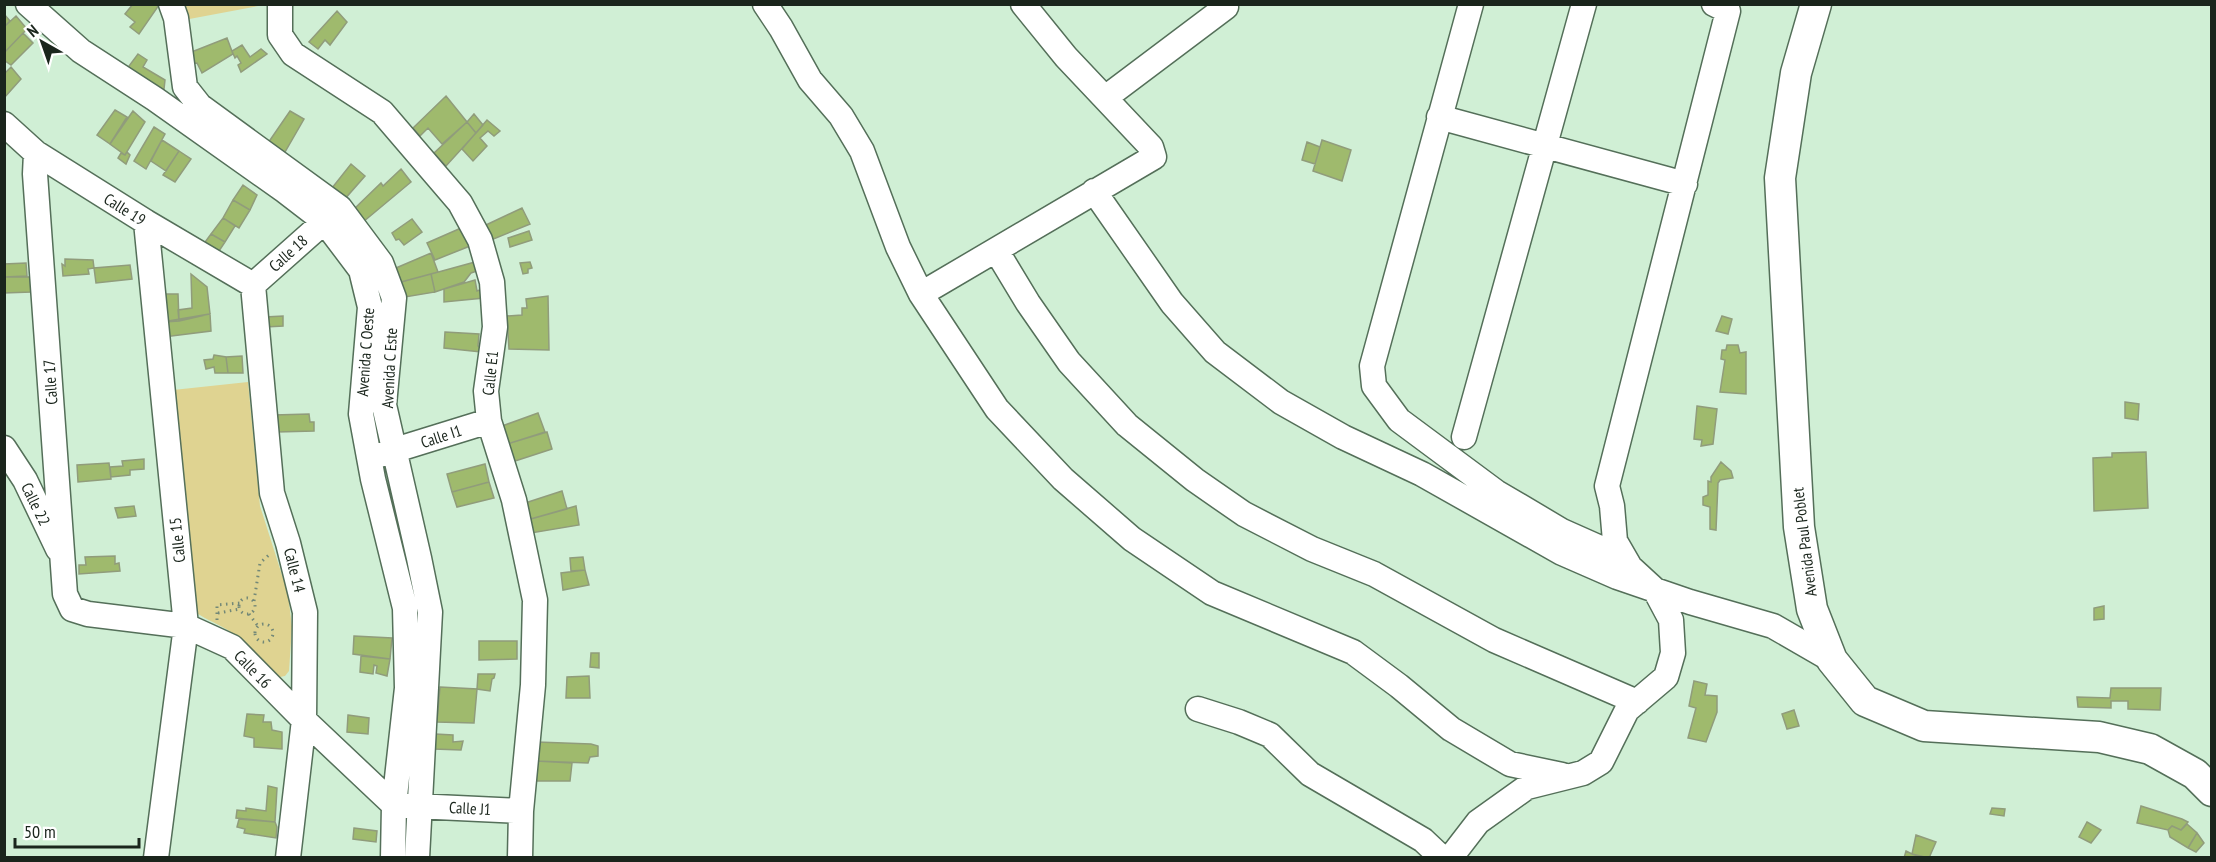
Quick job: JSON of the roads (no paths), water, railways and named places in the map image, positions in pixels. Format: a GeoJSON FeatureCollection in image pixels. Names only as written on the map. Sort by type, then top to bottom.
{"type":"FeatureCollection","features":[{"type":"Feature","properties":{"kind":"main road","name":"Avenida Paul Poblet"},"geometry":{"type":"LineString","coordinates":[[1816,4],[1796,73],[1780,178],[1799,527],[1812,609],[1832,660],[1865,701],[1924,726],[2099,737],[2150,750],[2195,774],[2211,790]]}},
{"type":"Feature","properties":{"kind":"street","name":"Avenida C Oeste"},"geometry":{"type":"LineString","coordinates":[[28,4],[81,51],[285,191],[332,215],[361,270],[370,307],[361,414],[369,458],[405,608],[407,688],[394,805],[393,858]]}},
{"type":"Feature","properties":{"kind":"street","name":"Avenida C Este"},"geometry":{"type":"LineString","coordinates":[[171,4],[176,18],[185,87],[200,106],[332,215],[381,263],[394,298],[384,405],[420,558],[430,612],[417,858]]}},
{"type":"Feature","properties":{"kind":"street","name":"Calle E1"},"geometry":{"type":"LineString","coordinates":[[280,4],[280,35],[293,54],[382,112],[460,203],[480,240],[492,282],[495,327],[486,391],[489,421],[514,500],[535,600],[533,685],[521,811],[520,858]]}},
{"type":"Feature","properties":{"kind":"street"},"geometry":{"type":"LineString","coordinates":[[765,4],[810,80],[842,116],[862,151],[898,247],[921,294],[997,409],[1063,478],[1132,539],[1212,593],[1353,652],[1400,686],[1451,729],[1510,764],[1568,777]]}},
{"type":"Feature","properties":{"kind":"street"},"geometry":{"type":"LineString","coordinates":[[921,294],[1154,157],[1151,147],[1066,57],[1023,4]]}},
{"type":"Feature","properties":{"kind":"street"},"geometry":{"type":"LineString","coordinates":[[1105,98],[1226,7],[1225,4]]}},
{"type":"Feature","properties":{"kind":"street"},"geometry":{"type":"LineString","coordinates":[[1471,4],[1372,366],[1374,386],[1399,420],[1496,492],[1562,531],[1625,560]]}},
{"type":"Feature","properties":{"kind":"street"},"geometry":{"type":"LineString","coordinates":[[1464,437],[1584,4]]}},
{"type":"Feature","properties":{"kind":"street"},"geometry":{"type":"LineString","coordinates":[[1198,709],[1270,735],[1310,774],[1423,840],[1441,857],[1451,857],[1478,822],[1527,787],[1583,773],[1601,762],[1627,710],[1666,677],[1673,653],[1671,620],[1654,590],[1630,567],[1615,541],[1612,506],[1607,486],[1728,11],[1714,4]]}},
{"type":"Feature","properties":{"kind":"street"},"geometry":{"type":"LineString","coordinates":[[1439,117],[1685,184]]}},
{"type":"Feature","properties":{"kind":"street","name":"Calle 19"},"geometry":{"type":"LineString","coordinates":[[4,124],[36,153],[253,285]]}},
{"type":"Feature","properties":{"kind":"street","name":"Calle 17"},"geometry":{"type":"LineString","coordinates":[[36,153],[35,174],[65,594],[72,609]]}},
{"type":"Feature","properties":{"kind":"street"},"geometry":{"type":"LineString","coordinates":[[1094,191],[1172,303],[1215,352],[1281,402],[1342,437],[1422,474],[1562,553],[1654,590],[1773,626],[1832,660]]}},
{"type":"Feature","properties":{"kind":"street","name":"Calle 18"},"geometry":{"type":"LineString","coordinates":[[253,285],[332,215]]}},
{"type":"Feature","properties":{"kind":"street","name":"Calle 15"},"geometry":{"type":"LineString","coordinates":[[146,222],[186,626],[156,858]]}},
{"type":"Feature","properties":{"kind":"street"},"geometry":{"type":"LineString","coordinates":[[996,250],[1028,303],[1069,362],[1126,425],[1195,480],[1244,514],[1312,549],[1374,574],[1494,640],[1637,702]]}},
{"type":"Feature","properties":{"kind":"street","name":"Calle 14"},"geometry":{"type":"LineString","coordinates":[[253,285],[272,493],[287,540],[305,612],[304,720],[288,858]]}},
{"type":"Feature","properties":{"kind":"street","name":"Calle I1"},"geometry":{"type":"LineString","coordinates":[[369,458],[489,421]]}},
{"type":"Feature","properties":{"kind":"street","name":"Calle 22"},"geometry":{"type":"LineString","coordinates":[[4,448],[25,480],[64,562]]}},
{"type":"Feature","properties":{"kind":"street"},"geometry":{"type":"LineString","coordinates":[[25,480],[37,477],[56,462]]}},
{"type":"Feature","properties":{"kind":"street","name":"Calle 16"},"geometry":{"type":"LineString","coordinates":[[72,609],[88,614],[186,626],[232,646],[304,720],[394,805]]}},
{"type":"Feature","properties":{"kind":"street","name":"Calle J1"},"geometry":{"type":"LineString","coordinates":[[394,805],[521,811]]}}]}
